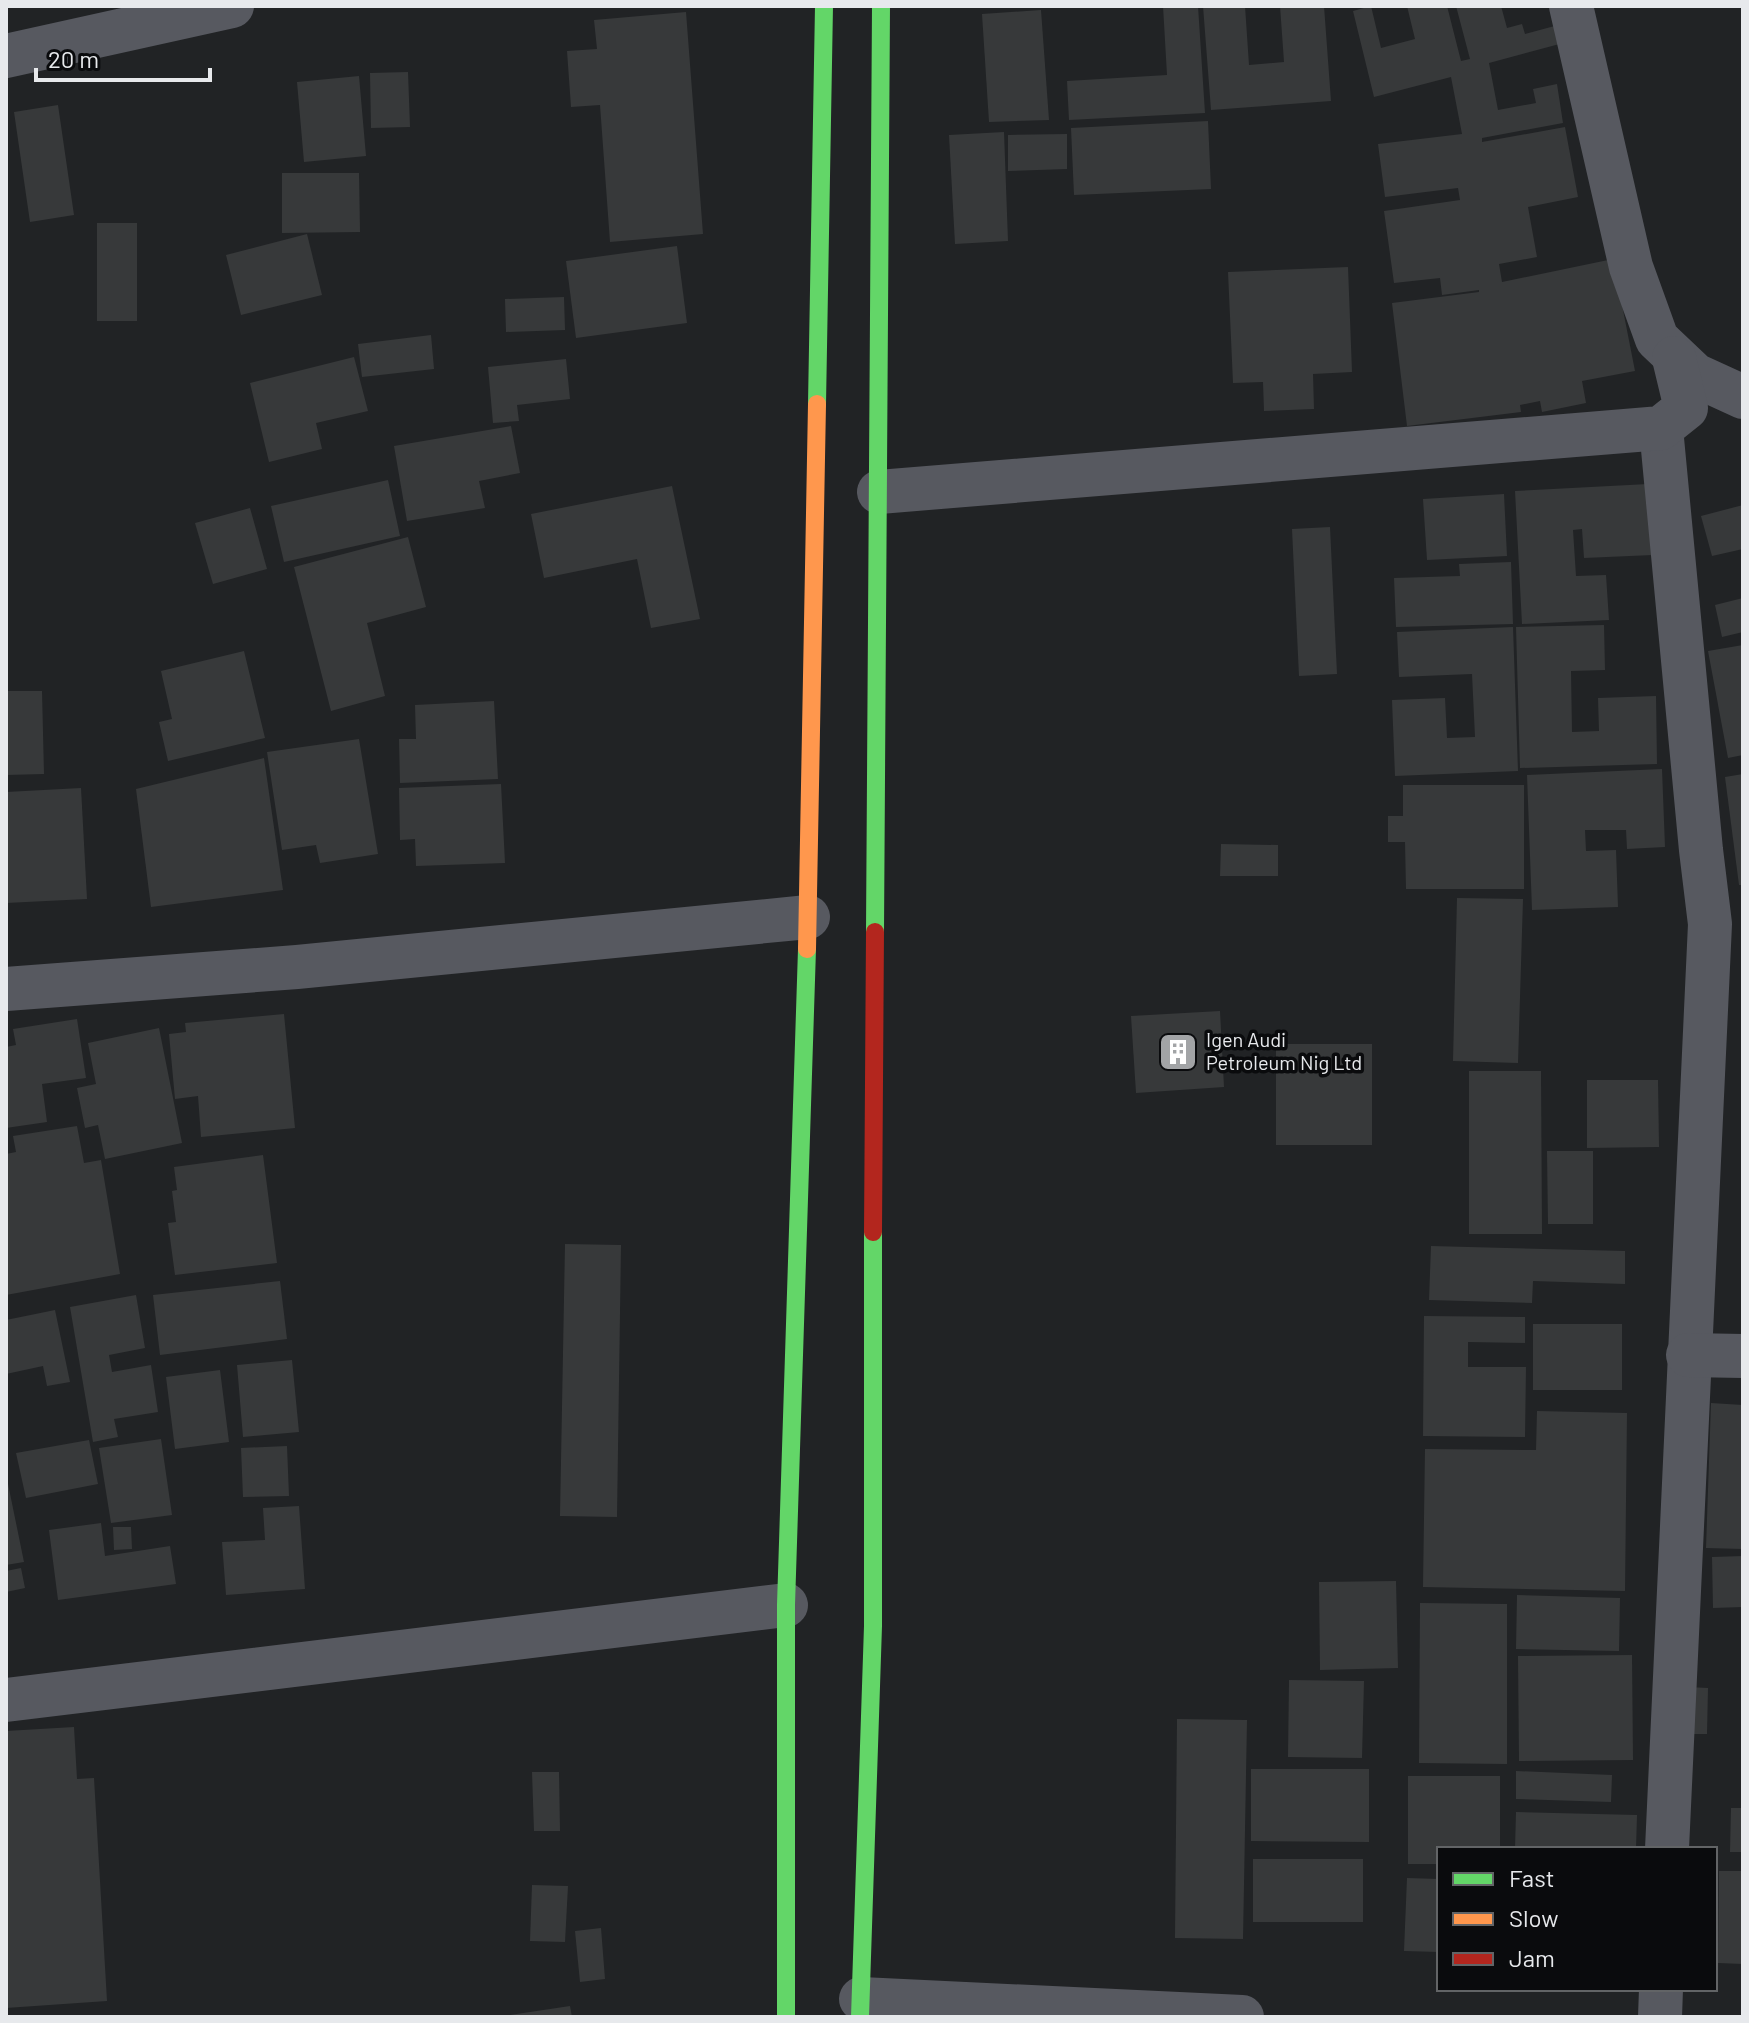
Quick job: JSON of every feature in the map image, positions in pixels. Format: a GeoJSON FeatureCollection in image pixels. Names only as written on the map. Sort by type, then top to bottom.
{"type":"FeatureCollection","features":[{"type":"Feature","properties":{"kind":"main road"},"geometry":{"type":"LineString","coordinates":[[786,2017],[786,1605],[808,917],[824,6]]}},
{"type":"Feature","properties":{"kind":"main road"},"geometry":{"type":"LineString","coordinates":[[861,2008],[873,1626],[881,6]]}},
{"type":"Feature","properties":{"kind":"street"},"geometry":{"type":"LineString","coordinates":[[6,56],[232,6]]}},
{"type":"Feature","properties":{"kind":"street"},"geometry":{"type":"LineString","coordinates":[[1571,6],[1631,267],[1657,339],[1695,375],[1743,397]]}},
{"type":"Feature","properties":{"kind":"street"},"geometry":{"type":"LineString","coordinates":[[879,492],[1661,428],[1686,408],[1674,358]]}},
{"type":"Feature","properties":{"kind":"street"},"geometry":{"type":"LineString","coordinates":[[1661,428],[1710,924],[1667,1847]]}},
{"type":"Feature","properties":{"kind":"street"},"geometry":{"type":"LineString","coordinates":[[6,989],[297,967],[808,917]]}},
{"type":"Feature","properties":{"kind":"street"},"geometry":{"type":"LineString","coordinates":[[1690,1340],[1743,1326]]}},
{"type":"Feature","properties":{"kind":"street"},"geometry":{"type":"LineString","coordinates":[[1690,1340],[1743,1356]]}},
{"type":"Feature","properties":{"kind":"street"},"geometry":{"type":"LineString","coordinates":[[6,1700],[786,1605]]}},
{"type":"Feature","properties":{"kind":"street"},"geometry":{"type":"LineString","coordinates":[[1660,2017],[1661,1991]]}},
{"type":"Feature","properties":{"kind":"street"},"geometry":{"type":"LineString","coordinates":[[861,2008],[1242,2017]]}},
{"type":"Feature","properties":{"kind":"building"},"geometry":{"type":"Polygon","coordinates":[[[1163,6],[1198,6],[1205,113],[1069,120],[1067,81],[1167,75],[1163,6]]]}},
{"type":"Feature","properties":{"kind":"building"},"geometry":{"type":"Polygon","coordinates":[[[1203,6],[1245,6],[1249,65],[1284,62],[1280,6],[1324,6],[1331,101],[1211,110],[1203,6]]]}},
{"type":"Feature","properties":{"kind":"building"},"geometry":{"type":"Polygon","coordinates":[[[1371,6],[1381,48],[1415,39],[1407,6],[1447,6],[1461,61],[1470,59],[1456,6],[1501,6],[1507,28],[1522,24],[1525,34],[1562,24],[1567,42],[1489,63],[1498,110],[1536,103],[1533,89],[1557,84],[1563,123],[1482,138],[1482,142],[1565,127],[1578,197],[1528,207],[1537,257],[1499,264],[1502,282],[1613,259],[1635,371],[1582,381],[1586,403],[1542,412],[1540,401],[1520,405],[1521,412],[1407,426],[1392,303],[1479,290],[1442,295],[1440,278],[1394,283],[1384,211],[1460,200],[1458,188],[1385,197],[1378,144],[1462,134],[1451,77],[1374,97],[1353,11],[1371,6]]]}},
{"type":"Feature","properties":{"kind":"building"},"geometry":{"type":"Polygon","coordinates":[[[1041,10],[1049,120],[989,122],[982,14],[1041,10]]]}},
{"type":"Feature","properties":{"kind":"building"},"geometry":{"type":"Polygon","coordinates":[[[686,12],[703,234],[610,242],[600,105],[571,107],[567,51],[597,49],[594,20],[686,12]]]}},
{"type":"Feature","properties":{"kind":"building"},"geometry":{"type":"Polygon","coordinates":[[[408,72],[410,127],[371,128],[370,73],[408,72]]]}},
{"type":"Feature","properties":{"kind":"building"},"geometry":{"type":"Polygon","coordinates":[[[359,76],[366,156],[304,162],[297,82],[359,76]]]}},
{"type":"Feature","properties":{"kind":"building"},"geometry":{"type":"Polygon","coordinates":[[[58,105],[74,215],[30,222],[14,112],[58,105]]]}},
{"type":"Feature","properties":{"kind":"building"},"geometry":{"type":"Polygon","coordinates":[[[1208,121],[1211,189],[1074,195],[1071,128],[1208,121]]]}},
{"type":"Feature","properties":{"kind":"building"},"geometry":{"type":"Polygon","coordinates":[[[1004,132],[1008,241],[955,244],[949,135],[1004,132]]]}},
{"type":"Feature","properties":{"kind":"building"},"geometry":{"type":"Polygon","coordinates":[[[1067,134],[1067,169],[1008,171],[1008,135],[1067,134]]]}},
{"type":"Feature","properties":{"kind":"building"},"geometry":{"type":"Polygon","coordinates":[[[282,173],[359,173],[360,232],[282,233],[282,173]]]}},
{"type":"Feature","properties":{"kind":"building"},"geometry":{"type":"Polygon","coordinates":[[[97,223],[137,223],[137,321],[97,321],[97,223]]]}},
{"type":"Feature","properties":{"kind":"building"},"geometry":{"type":"Polygon","coordinates":[[[307,234],[322,295],[241,315],[226,255],[307,234]]]}},
{"type":"Feature","properties":{"kind":"building"},"geometry":{"type":"Polygon","coordinates":[[[677,246],[687,323],[576,338],[566,261],[677,246]]]}},
{"type":"Feature","properties":{"kind":"building"},"geometry":{"type":"Polygon","coordinates":[[[1348,267],[1352,372],[1313,374],[1314,409],[1264,411],[1263,382],[1233,383],[1228,272],[1348,267]]]}},
{"type":"Feature","properties":{"kind":"building"},"geometry":{"type":"Polygon","coordinates":[[[564,297],[565,330],[506,332],[505,299],[564,297]]]}},
{"type":"Feature","properties":{"kind":"building"},"geometry":{"type":"Polygon","coordinates":[[[431,335],[434,369],[362,377],[358,344],[431,335]]]}},
{"type":"Feature","properties":{"kind":"building"},"geometry":{"type":"Polygon","coordinates":[[[354,357],[368,411],[316,423],[322,449],[269,462],[250,383],[354,357]]]}},
{"type":"Feature","properties":{"kind":"building"},"geometry":{"type":"Polygon","coordinates":[[[566,359],[570,399],[517,405],[519,421],[493,423],[488,367],[566,359]]]}},
{"type":"Feature","properties":{"kind":"building"},"geometry":{"type":"Polygon","coordinates":[[[511,426],[520,473],[479,481],[485,508],[407,521],[394,446],[511,426]]]}},
{"type":"Feature","properties":{"kind":"building"},"geometry":{"type":"Polygon","coordinates":[[[388,480],[400,536],[284,562],[271,506],[388,480]]]}},
{"type":"Feature","properties":{"kind":"building"},"geometry":{"type":"Polygon","coordinates":[[[1648,484],[1653,555],[1584,558],[1582,529],[1573,530],[1576,576],[1606,575],[1609,620],[1522,624],[1515,491],[1648,484]]]}},
{"type":"Feature","properties":{"kind":"building"},"geometry":{"type":"Polygon","coordinates":[[[672,486],[700,619],[651,628],[637,559],[544,578],[531,514],[672,486]]]}},
{"type":"Feature","properties":{"kind":"building"},"geometry":{"type":"Polygon","coordinates":[[[1504,494],[1507,556],[1427,560],[1423,499],[1504,494]]]}},
{"type":"Feature","properties":{"kind":"building"},"geometry":{"type":"Polygon","coordinates":[[[1743,505],[1743,549],[1712,556],[1701,516],[1743,505]]]}},
{"type":"Feature","properties":{"kind":"building"},"geometry":{"type":"Polygon","coordinates":[[[250,508],[267,569],[213,584],[195,523],[250,508]]]}},
{"type":"Feature","properties":{"kind":"building"},"geometry":{"type":"Polygon","coordinates":[[[1330,527],[1337,674],[1299,676],[1292,529],[1330,527]]]}},
{"type":"Feature","properties":{"kind":"building"},"geometry":{"type":"Polygon","coordinates":[[[408,537],[426,607],[367,623],[385,696],[331,711],[294,567],[408,537]]]}},
{"type":"Feature","properties":{"kind":"building"},"geometry":{"type":"Polygon","coordinates":[[[1511,562],[1513,624],[1396,627],[1394,578],[1460,576],[1459,564],[1511,562]]]}},
{"type":"Feature","properties":{"kind":"building"},"geometry":{"type":"Polygon","coordinates":[[[1743,598],[1743,632],[1722,637],[1715,605],[1743,598]]]}},
{"type":"Feature","properties":{"kind":"building"},"geometry":{"type":"Polygon","coordinates":[[[1604,625],[1605,670],[1571,671],[1572,732],[1599,731],[1598,698],[1656,696],[1657,764],[1520,768],[1516,627],[1604,625]]]}},
{"type":"Feature","properties":{"kind":"building"},"geometry":{"type":"Polygon","coordinates":[[[1513,627],[1518,771],[1395,776],[1392,700],[1445,698],[1447,738],[1475,737],[1472,674],[1399,677],[1397,632],[1513,627]]]}},
{"type":"Feature","properties":{"kind":"building"},"geometry":{"type":"Polygon","coordinates":[[[1743,645],[1743,755],[1728,758],[1708,651],[1743,645]]]}},
{"type":"Feature","properties":{"kind":"building"},"geometry":{"type":"Polygon","coordinates":[[[244,651],[265,738],[168,761],[159,722],[172,719],[161,671],[244,651]]]}},
{"type":"Feature","properties":{"kind":"building"},"geometry":{"type":"Polygon","coordinates":[[[6,691],[42,691],[44,774],[6,775],[6,691]]]}},
{"type":"Feature","properties":{"kind":"building"},"geometry":{"type":"Polygon","coordinates":[[[494,701],[498,779],[400,783],[399,739],[416,739],[415,705],[494,701]]]}},
{"type":"Feature","properties":{"kind":"building"},"geometry":{"type":"Polygon","coordinates":[[[359,739],[378,854],[320,863],[316,845],[282,850],[267,752],[359,739]]]}},
{"type":"Feature","properties":{"kind":"building"},"geometry":{"type":"Polygon","coordinates":[[[264,758],[283,890],[151,907],[136,789],[264,758]]]}},
{"type":"Feature","properties":{"kind":"building"},"geometry":{"type":"Polygon","coordinates":[[[1662,769],[1665,847],[1627,849],[1626,830],[1585,830],[1586,851],[1616,850],[1618,907],[1532,910],[1527,775],[1662,769]]]}},
{"type":"Feature","properties":{"kind":"building"},"geometry":{"type":"Polygon","coordinates":[[[1743,774],[1743,885],[1739,885],[1725,777],[1743,774]]]}},
{"type":"Feature","properties":{"kind":"building"},"geometry":{"type":"Polygon","coordinates":[[[501,784],[505,863],[416,866],[415,839],[400,840],[399,788],[501,784]]]}},
{"type":"Feature","properties":{"kind":"building"},"geometry":{"type":"Polygon","coordinates":[[[1403,785],[1524,785],[1524,889],[1406,889],[1405,842],[1388,842],[1388,816],[1403,816],[1403,785]]]}},
{"type":"Feature","properties":{"kind":"building"},"geometry":{"type":"Polygon","coordinates":[[[81,788],[87,899],[6,903],[6,792],[81,788]]]}},
{"type":"Feature","properties":{"kind":"building"},"geometry":{"type":"Polygon","coordinates":[[[1221,844],[1278,845],[1278,876],[1220,876],[1221,844]]]}},
{"type":"Feature","properties":{"kind":"building"},"geometry":{"type":"Polygon","coordinates":[[[1457,898],[1523,899],[1518,1063],[1453,1061],[1457,898]]]}},
{"type":"Feature","properties":{"kind":"building","name":"Igen Audi Petroleum Nig Ltd"},"geometry":{"type":"Polygon","coordinates":[[[1220,1011],[1224,1087],[1136,1093],[1131,1016],[1220,1011]]]}},
{"type":"Feature","properties":{"kind":"building"},"geometry":{"type":"Polygon","coordinates":[[[284,1014],[295,1128],[201,1137],[198,1096],[175,1099],[169,1034],[186,1032],[185,1023],[284,1014]]]}},
{"type":"Feature","properties":{"kind":"building"},"geometry":{"type":"Polygon","coordinates":[[[77,1019],[86,1078],[42,1084],[47,1122],[6,1128],[6,1047],[16,1045],[13,1029],[77,1019]]]}},
{"type":"Feature","properties":{"kind":"building"},"geometry":{"type":"Polygon","coordinates":[[[159,1028],[182,1143],[105,1159],[98,1125],[85,1128],[77,1088],[96,1084],[88,1043],[159,1028]]]}},
{"type":"Feature","properties":{"kind":"building"},"geometry":{"type":"Polygon","coordinates":[[[1276,1044],[1372,1044],[1372,1145],[1276,1145],[1276,1044]]]}},
{"type":"Feature","properties":{"kind":"building"},"geometry":{"type":"Polygon","coordinates":[[[1469,1071],[1541,1071],[1542,1234],[1469,1234],[1469,1071]]]}},
{"type":"Feature","properties":{"kind":"building"},"geometry":{"type":"Polygon","coordinates":[[[1587,1080],[1658,1080],[1659,1147],[1587,1148],[1587,1080]]]}},
{"type":"Feature","properties":{"kind":"building"},"geometry":{"type":"Polygon","coordinates":[[[77,1126],[84,1163],[101,1160],[120,1274],[6,1295],[6,1154],[16,1152],[13,1136],[77,1126]]]}},
{"type":"Feature","properties":{"kind":"building"},"geometry":{"type":"Polygon","coordinates":[[[1547,1151],[1593,1151],[1593,1224],[1548,1224],[1547,1151]]]}},
{"type":"Feature","properties":{"kind":"building"},"geometry":{"type":"Polygon","coordinates":[[[263,1155],[277,1263],[175,1275],[168,1223],[176,1222],[172,1191],[177,1190],[174,1167],[263,1155]]]}},
{"type":"Feature","properties":{"kind":"building"},"geometry":{"type":"Polygon","coordinates":[[[565,1244],[621,1245],[617,1517],[560,1516],[565,1244]]]}},
{"type":"Feature","properties":{"kind":"building"},"geometry":{"type":"Polygon","coordinates":[[[1431,1246],[1625,1251],[1625,1284],[1533,1281],[1532,1303],[1429,1300],[1431,1246]]]}},
{"type":"Feature","properties":{"kind":"building"},"geometry":{"type":"Polygon","coordinates":[[[280,1281],[287,1339],[160,1355],[153,1295],[280,1281]]]}},
{"type":"Feature","properties":{"kind":"building"},"geometry":{"type":"Polygon","coordinates":[[[136,1295],[145,1348],[109,1355],[112,1372],[151,1365],[158,1412],[114,1419],[118,1437],[93,1442],[70,1307],[136,1295]]]}},
{"type":"Feature","properties":{"kind":"building"},"geometry":{"type":"Polygon","coordinates":[[[55,1310],[70,1382],[47,1386],[43,1366],[6,1374],[6,1320],[55,1310]]]}},
{"type":"Feature","properties":{"kind":"building"},"geometry":{"type":"Polygon","coordinates":[[[1424,1316],[1525,1317],[1525,1343],[1468,1342],[1468,1367],[1526,1367],[1525,1437],[1423,1436],[1424,1316]]]}},
{"type":"Feature","properties":{"kind":"building"},"geometry":{"type":"Polygon","coordinates":[[[1533,1324],[1622,1324],[1622,1390],[1533,1390],[1533,1324]]]}},
{"type":"Feature","properties":{"kind":"building"},"geometry":{"type":"Polygon","coordinates":[[[292,1360],[299,1432],[243,1437],[237,1365],[292,1360]]]}},
{"type":"Feature","properties":{"kind":"building"},"geometry":{"type":"Polygon","coordinates":[[[220,1370],[229,1442],[175,1449],[166,1377],[220,1370]]]}},
{"type":"Feature","properties":{"kind":"building"},"geometry":{"type":"Polygon","coordinates":[[[1711,1403],[1743,1405],[1743,1549],[1706,1548],[1711,1403]]]}},
{"type":"Feature","properties":{"kind":"building"},"geometry":{"type":"Polygon","coordinates":[[[1537,1411],[1627,1413],[1625,1591],[1423,1587],[1425,1449],[1536,1450],[1537,1411]]]}},
{"type":"Feature","properties":{"kind":"building"},"geometry":{"type":"Polygon","coordinates":[[[161,1439],[172,1515],[111,1523],[99,1448],[161,1439]]]}},
{"type":"Feature","properties":{"kind":"building"},"geometry":{"type":"Polygon","coordinates":[[[89,1440],[98,1484],[26,1498],[16,1453],[89,1440]]]}},
{"type":"Feature","properties":{"kind":"building"},"geometry":{"type":"Polygon","coordinates":[[[287,1446],[289,1496],[243,1497],[241,1448],[287,1446]]]}},
{"type":"Feature","properties":{"kind":"building"},"geometry":{"type":"Polygon","coordinates":[[[6,1474],[24,1562],[6,1565],[6,1474]]]}},
{"type":"Feature","properties":{"kind":"building"},"geometry":{"type":"Polygon","coordinates":[[[299,1506],[305,1589],[226,1595],[222,1542],[265,1540],[263,1508],[299,1506]]]}},
{"type":"Feature","properties":{"kind":"building"},"geometry":{"type":"Polygon","coordinates":[[[101,1523],[105,1556],[170,1546],[176,1584],[58,1600],[49,1530],[101,1523]]]}},
{"type":"Feature","properties":{"kind":"building"},"geometry":{"type":"Polygon","coordinates":[[[113,1527],[131,1527],[132,1549],[114,1550],[113,1527]]]}},
{"type":"Feature","properties":{"kind":"building"},"geometry":{"type":"Polygon","coordinates":[[[1743,1556],[1743,1607],[1713,1608],[1712,1557],[1743,1556]]]}},
{"type":"Feature","properties":{"kind":"building"},"geometry":{"type":"Polygon","coordinates":[[[21,1568],[25,1588],[6,1592],[6,1571],[21,1568]]]}},
{"type":"Feature","properties":{"kind":"building"},"geometry":{"type":"Polygon","coordinates":[[[1396,1581],[1398,1668],[1320,1670],[1319,1582],[1396,1581]]]}},
{"type":"Feature","properties":{"kind":"building"},"geometry":{"type":"Polygon","coordinates":[[[1517,1595],[1620,1598],[1619,1651],[1516,1649],[1517,1595]]]}},
{"type":"Feature","properties":{"kind":"building"},"geometry":{"type":"Polygon","coordinates":[[[1420,1603],[1507,1604],[1507,1764],[1419,1763],[1420,1603]]]}},
{"type":"Feature","properties":{"kind":"building"},"geometry":{"type":"Polygon","coordinates":[[[1632,1655],[1633,1760],[1519,1761],[1518,1656],[1632,1655]]]}},
{"type":"Feature","properties":{"kind":"building"},"geometry":{"type":"Polygon","coordinates":[[[1289,1680],[1364,1681],[1362,1758],[1288,1757],[1289,1680]]]}},
{"type":"Feature","properties":{"kind":"building"},"geometry":{"type":"Polygon","coordinates":[[[1688,1687],[1708,1688],[1707,1734],[1688,1734],[1688,1687]]]}},
{"type":"Feature","properties":{"kind":"building"},"geometry":{"type":"Polygon","coordinates":[[[1177,1719],[1247,1720],[1243,1939],[1175,1938],[1177,1719]]]}},
{"type":"Feature","properties":{"kind":"building"},"geometry":{"type":"Polygon","coordinates":[[[74,1727],[77,1779],[94,1778],[107,2001],[6,2008],[6,1731],[74,1727]]]}},
{"type":"Feature","properties":{"kind":"building"},"geometry":{"type":"Polygon","coordinates":[[[1251,1769],[1369,1769],[1369,1842],[1251,1841],[1251,1769]]]}},
{"type":"Feature","properties":{"kind":"building"},"geometry":{"type":"Polygon","coordinates":[[[1516,1771],[1612,1775],[1611,1802],[1516,1799],[1516,1771]]]}},
{"type":"Feature","properties":{"kind":"building"},"geometry":{"type":"Polygon","coordinates":[[[532,1772],[559,1772],[560,1831],[534,1831],[532,1772]]]}},
{"type":"Feature","properties":{"kind":"building"},"geometry":{"type":"Polygon","coordinates":[[[1408,1776],[1500,1776],[1500,1847],[1437,1847],[1437,1864],[1408,1864],[1408,1776]]]}},
{"type":"Feature","properties":{"kind":"building"},"geometry":{"type":"Polygon","coordinates":[[[1731,1808],[1743,1808],[1743,1852],[1730,1852],[1731,1808]]]}},
{"type":"Feature","properties":{"kind":"building"},"geometry":{"type":"Polygon","coordinates":[[[1516,1812],[1637,1815],[1636,1847],[1515,1847],[1516,1812]]]}},
{"type":"Feature","properties":{"kind":"building"},"geometry":{"type":"Polygon","coordinates":[[[1253,1859],[1363,1859],[1363,1922],[1253,1922],[1253,1859]]]}},
{"type":"Feature","properties":{"kind":"building"},"geometry":{"type":"Polygon","coordinates":[[[1719,1871],[1743,1871],[1743,1964],[1718,1963],[1719,1871]]]}},
{"type":"Feature","properties":{"kind":"building"},"geometry":{"type":"Polygon","coordinates":[[[1407,1878],[1437,1879],[1437,1952],[1404,1951],[1407,1878]]]}},
{"type":"Feature","properties":{"kind":"building"},"geometry":{"type":"Polygon","coordinates":[[[532,1885],[568,1886],[565,1942],[530,1941],[532,1885]]]}},
{"type":"Feature","properties":{"kind":"building"},"geometry":{"type":"Polygon","coordinates":[[[601,1928],[605,1979],[580,1982],[575,1931],[601,1928]]]}},
{"type":"Feature","properties":{"kind":"building"},"geometry":{"type":"Polygon","coordinates":[[[570,2006],[572,2017],[510,2015],[570,2006]]]}},
{"type":"Feature","properties":{"kind":"traffic: fast"},"geometry":{"type":"LineString","coordinates":[[817,404],[824,6]]}},
{"type":"Feature","properties":{"kind":"traffic: fast"},"geometry":{"type":"LineString","coordinates":[[875,932],[881,6]]}},
{"type":"Feature","properties":{"kind":"traffic: fast"},"geometry":{"type":"LineString","coordinates":[[786,2017],[786,1605],[807,949]]}},
{"type":"Feature","properties":{"kind":"traffic: fast"},"geometry":{"type":"LineString","coordinates":[[860,2017],[873,1626],[873,1232]]}},
{"type":"Feature","properties":{"kind":"traffic: slow"},"geometry":{"type":"LineString","coordinates":[[807,949],[817,404]]}},
{"type":"Feature","properties":{"kind":"traffic: jam"},"geometry":{"type":"LineString","coordinates":[[873,1232],[875,932]]}},
{"type":"Feature","properties":{"kind":"place","name":"Igen Audi Petroleum Nig Ltd"},"geometry":{"type":"Point","coordinates":[1178,1052]}}]}
